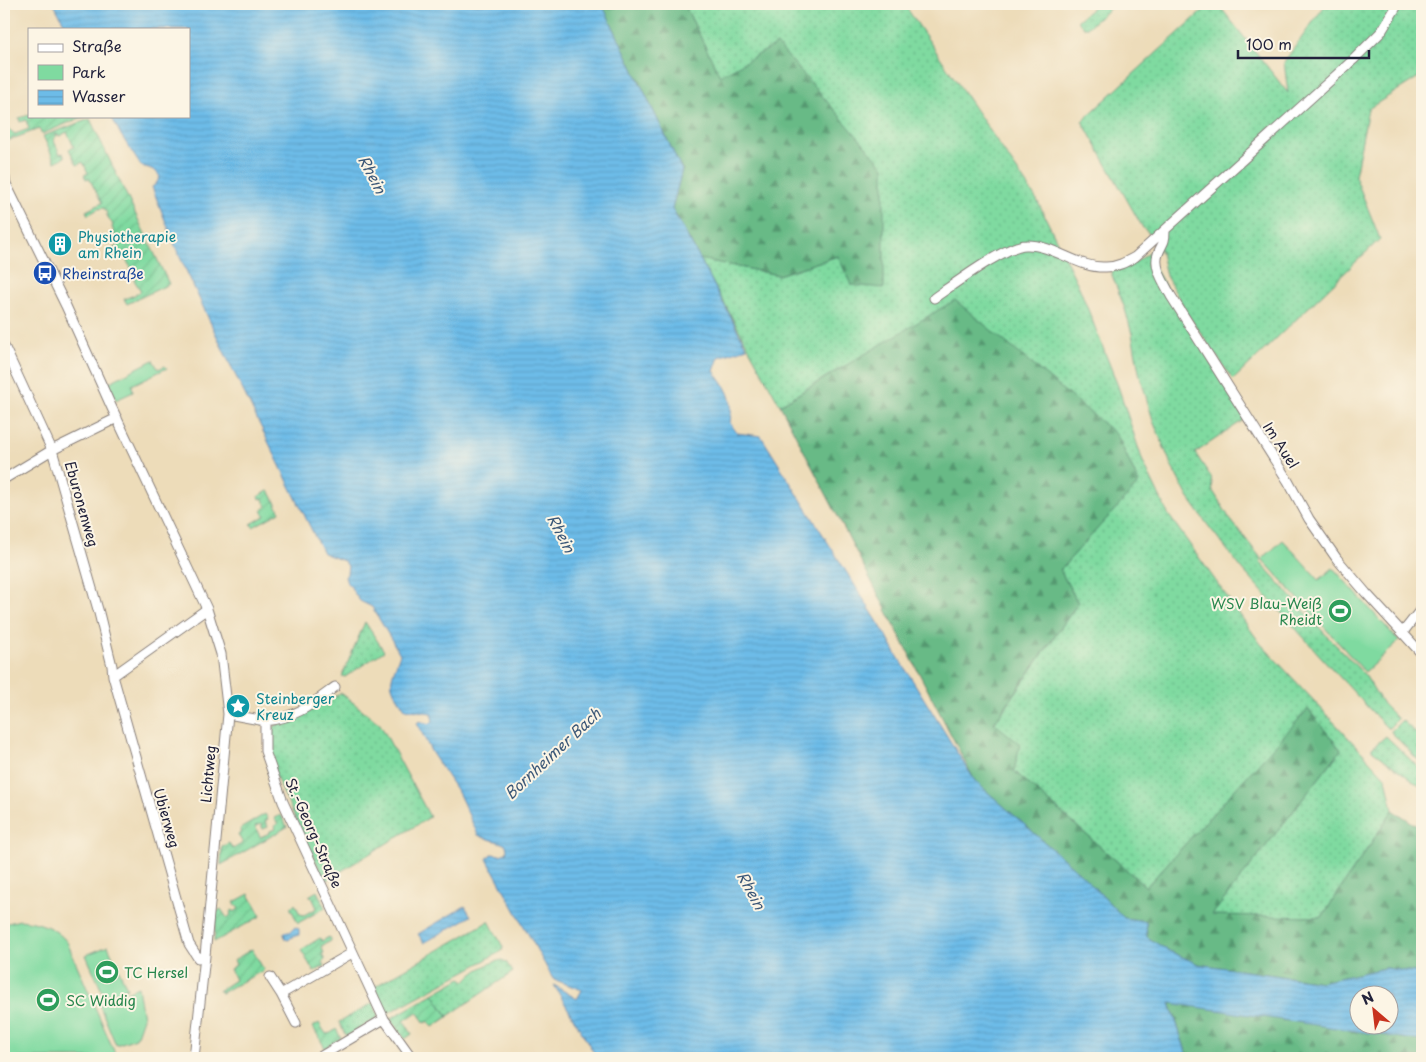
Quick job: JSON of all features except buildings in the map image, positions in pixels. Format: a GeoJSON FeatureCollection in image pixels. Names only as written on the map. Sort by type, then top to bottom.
{"type":"FeatureCollection","features":[{"type":"Feature","properties":{"kind":"street"},"geometry":{"type":"LineString","coordinates":[[934,298],[1003,252],[1025,245],[1049,249],[1086,265],[1105,268],[1118,265],[1135,257],[1374,39],[1381,32],[1398,4]]}},
{"type":"Feature","properties":{"kind":"street"},"geometry":{"type":"LineString","coordinates":[[4,173],[5,185],[66,306],[116,418],[207,609],[113,676]]}},
{"type":"Feature","properties":{"kind":"street","name":"Im Auel"},"geometry":{"type":"LineString","coordinates":[[1165,231],[1165,241],[1158,254],[1156,264],[1171,296],[1288,481],[1309,518],[1337,559],[1422,654]]}},
{"type":"Feature","properties":{"kind":"street","name":"Eburonenweg"},"geometry":{"type":"LineString","coordinates":[[4,346],[52,450],[99,613],[113,676]]}},
{"type":"Feature","properties":{"kind":"street"},"geometry":{"type":"LineString","coordinates":[[4,478],[52,450],[116,418]]}},
{"type":"Feature","properties":{"kind":"street"},"geometry":{"type":"LineString","coordinates":[[1403,632],[1422,608]]}},
{"type":"Feature","properties":{"kind":"street","name":"Lichtweg"},"geometry":{"type":"LineString","coordinates":[[194,1058],[228,714],[221,654],[207,609]]}},
{"type":"Feature","properties":{"kind":"street","name":"Ubierweg"},"geometry":{"type":"LineString","coordinates":[[113,676],[189,944],[198,958],[205,956]]}},
{"type":"Feature","properties":{"kind":"street"},"geometry":{"type":"LineString","coordinates":[[228,714],[265,721],[285,718],[310,705],[335,687]]}},
{"type":"Feature","properties":{"kind":"street","name":"St.-Georg-Straße"},"geometry":{"type":"LineString","coordinates":[[265,721],[265,751],[283,802],[384,1019],[412,1058]]}},
{"type":"Feature","properties":{"kind":"street"},"geometry":{"type":"LineString","coordinates":[[282,994],[352,953]]}},
{"type":"Feature","properties":{"kind":"street"},"geometry":{"type":"LineString","coordinates":[[270,977],[282,994],[296,1023]]}},
{"type":"Feature","properties":{"kind":"street"},"geometry":{"type":"LineString","coordinates":[[319,1058],[384,1019]]}},
{"type":"Feature","properties":{"kind":"green space"},"geometry":{"type":"Polygon","coordinates":[[[602,4],[684,4],[720,76],[777,44],[884,167],[884,288],[851,285],[838,256],[778,275],[700,259],[672,208],[682,170],[602,4]]]}},
{"type":"Feature","properties":{"kind":"green space"},"geometry":{"type":"Polygon","coordinates":[[[684,4],[904,4],[1037,200],[1080,289],[1118,386],[1143,462],[1168,514],[1260,643],[1386,778],[1393,810],[1322,917],[1211,916],[1341,750],[1308,710],[1146,887],[1014,771],[994,724],[1078,603],[1060,570],[1138,483],[1117,435],[841,368],[780,405],[700,259],[778,275],[838,256],[884,288],[720,77],[684,4]]]}},
{"type":"Feature","properties":{"kind":"green space"},"geometry":{"type":"Polygon","coordinates":[[[1097,4],[1115,4],[1088,27],[1083,27],[1077,21],[1097,4]]]}},
{"type":"Feature","properties":{"kind":"green space"},"geometry":{"type":"Polygon","coordinates":[[[1210,4],[1218,4],[1288,93],[1284,62],[1326,4],[1422,4],[1422,75],[1368,109],[1355,176],[1380,239],[1233,380],[1189,316],[1166,276],[1160,248],[1147,264],[1148,267],[1154,267],[1245,419],[1195,453],[1211,477],[1213,491],[1230,519],[1260,557],[1261,563],[1365,675],[1383,704],[1398,719],[1389,728],[1323,659],[1242,569],[1188,497],[1173,469],[1153,421],[1139,372],[1125,309],[1112,275],[1112,271],[1126,267],[1143,257],[1159,244],[1159,241],[1143,228],[1082,121],[1210,4]]]}},
{"type":"Feature","properties":{"kind":"green space"},"geometry":{"type":"Polygon","coordinates":[[[28,115],[28,118],[80,118],[42,134],[39,129],[4,142],[4,128],[15,134],[29,129],[26,120],[20,122],[19,118],[28,115]]]}},
{"type":"Feature","properties":{"kind":"green space"},"geometry":{"type":"Polygon","coordinates":[[[90,119],[169,284],[127,304],[124,299],[141,291],[134,280],[132,273],[134,272],[126,260],[125,254],[113,258],[110,251],[120,244],[113,233],[113,225],[104,208],[88,215],[86,211],[102,203],[89,178],[86,179],[84,175],[88,173],[83,162],[77,165],[69,149],[74,147],[67,132],[60,136],[56,134],[56,137],[53,139],[60,154],[63,153],[65,157],[55,162],[43,136],[90,119]]]}},
{"type":"Feature","properties":{"kind":"green space"},"geometry":{"type":"Polygon","coordinates":[[[955,300],[1117,435],[1139,483],[1060,570],[1078,603],[994,723],[1020,744],[1014,771],[1146,887],[1308,709],[1341,750],[1212,915],[1322,917],[1393,810],[1422,829],[1422,973],[1385,968],[1321,982],[1198,964],[1167,950],[1147,937],[1146,921],[1124,918],[1083,876],[975,781],[780,405],[955,300]]]}},
{"type":"Feature","properties":{"kind":"green space"},"geometry":{"type":"Polygon","coordinates":[[[153,360],[158,369],[165,366],[167,368],[132,385],[133,392],[116,400],[108,383],[153,360]]]}},
{"type":"Feature","properties":{"kind":"green space"},"geometry":{"type":"Polygon","coordinates":[[[268,491],[280,512],[253,527],[251,524],[265,516],[262,510],[267,506],[259,496],[268,491]]]}},
{"type":"Feature","properties":{"kind":"green space","name":"WSV Blau-Weiß Rheidt"},"geometry":{"type":"Polygon","coordinates":[[[1283,540],[1319,580],[1333,568],[1399,641],[1365,672],[1262,559],[1283,540]]]}},
{"type":"Feature","properties":{"kind":"green space"},"geometry":{"type":"Polygon","coordinates":[[[365,622],[384,651],[345,677],[342,676],[365,622]]]}},
{"type":"Feature","properties":{"kind":"green space"},"geometry":{"type":"Polygon","coordinates":[[[341,693],[380,724],[430,817],[325,881],[276,777],[268,749],[269,736],[278,724],[295,719],[341,693]]]}},
{"type":"Feature","properties":{"kind":"green space"},"geometry":{"type":"Polygon","coordinates":[[[1402,720],[1422,739],[1422,764],[1391,732],[1402,720]]]}},
{"type":"Feature","properties":{"kind":"green space"},"geometry":{"type":"Polygon","coordinates":[[[1386,736],[1422,771],[1422,788],[1372,750],[1386,736]]]}},
{"type":"Feature","properties":{"kind":"green space"},"geometry":{"type":"Polygon","coordinates":[[[265,814],[268,819],[265,821],[268,827],[263,829],[261,824],[255,826],[260,837],[275,829],[274,826],[278,824],[274,818],[281,815],[287,827],[221,865],[222,847],[229,843],[233,849],[243,843],[238,835],[242,832],[240,829],[265,814]]]}},
{"type":"Feature","properties":{"kind":"green space"},"geometry":{"type":"Polygon","coordinates":[[[317,891],[325,908],[298,923],[290,907],[295,904],[300,914],[304,915],[317,908],[312,897],[309,896],[317,891]]]}},
{"type":"Feature","properties":{"kind":"green space"},"geometry":{"type":"Polygon","coordinates":[[[249,894],[261,916],[214,942],[216,912],[221,909],[227,918],[231,915],[230,912],[239,909],[234,902],[249,894]]]}},
{"type":"Feature","properties":{"kind":"green space","name":"SC Widdig"},"geometry":{"type":"Polygon","coordinates":[[[20,920],[46,926],[67,942],[117,1058],[4,1058],[4,924],[20,920]]]}},
{"type":"Feature","properties":{"kind":"green space"},"geometry":{"type":"Polygon","coordinates":[[[489,921],[503,947],[502,951],[386,1014],[374,987],[489,921]]]}},
{"type":"Feature","properties":{"kind":"green space"},"geometry":{"type":"Polygon","coordinates":[[[329,937],[331,941],[321,946],[325,960],[322,962],[325,966],[314,972],[301,950],[320,938],[322,941],[329,937]]]}},
{"type":"Feature","properties":{"kind":"green space","name":"TC Hersel"},"geometry":{"type":"Polygon","coordinates":[[[108,946],[127,988],[105,998],[86,955],[108,946]]]}},
{"type":"Feature","properties":{"kind":"green space"},"geometry":{"type":"Polygon","coordinates":[[[252,949],[264,970],[221,993],[219,990],[235,980],[230,969],[236,965],[234,960],[252,949]]]}},
{"type":"Feature","properties":{"kind":"green space"},"geometry":{"type":"Polygon","coordinates":[[[502,960],[506,962],[513,972],[448,1016],[433,994],[461,978],[466,981],[482,968],[502,960]]]}},
{"type":"Feature","properties":{"kind":"green space"},"geometry":{"type":"Polygon","coordinates":[[[138,987],[143,1018],[136,1038],[116,1045],[99,1004],[138,987]]]}},
{"type":"Feature","properties":{"kind":"green space"},"geometry":{"type":"Polygon","coordinates":[[[433,994],[448,1017],[433,1027],[428,1021],[425,1023],[417,1012],[404,1021],[412,1034],[405,1039],[390,1019],[433,994]]]}},
{"type":"Feature","properties":{"kind":"green space"},"geometry":{"type":"Polygon","coordinates":[[[1170,1002],[1348,1030],[1348,1034],[1377,1034],[1422,1041],[1422,1058],[1188,1058],[1170,1002]]]}},
{"type":"Feature","properties":{"kind":"green space"},"geometry":{"type":"Polygon","coordinates":[[[373,1003],[377,1018],[346,1036],[339,1022],[373,1003]]]}},
{"type":"Feature","properties":{"kind":"green space"},"geometry":{"type":"Polygon","coordinates":[[[319,1023],[326,1034],[336,1029],[341,1038],[325,1048],[313,1027],[319,1023]]]}},
{"type":"Feature","properties":{"kind":"water"},"geometry":{"type":"Polygon","coordinates":[[[54,4],[602,4],[682,170],[672,209],[747,348],[719,357],[714,371],[729,395],[731,407],[730,423],[737,433],[761,436],[975,781],[1083,876],[1124,918],[1146,921],[1147,937],[1167,950],[1198,964],[1321,982],[1385,968],[1422,973],[1422,1041],[1376,1034],[1398,1034],[1398,984],[1348,984],[1348,1030],[1170,1003],[1188,1058],[597,1058],[554,985],[577,999],[582,990],[553,979],[487,859],[491,854],[500,855],[506,853],[506,845],[478,835],[459,794],[432,753],[417,723],[419,721],[429,724],[433,721],[431,713],[405,709],[395,693],[392,678],[400,654],[372,607],[360,601],[347,583],[345,577],[348,566],[344,561],[323,553],[226,356],[178,253],[152,187],[160,177],[149,168],[141,166],[112,118],[190,118],[190,28],[66,28],[54,4]]]}},
{"type":"Feature","properties":{"kind":"water"},"geometry":{"type":"Polygon","coordinates":[[[465,906],[471,916],[424,943],[418,934],[465,906]]]}},
{"type":"Feature","properties":{"kind":"water"},"geometry":{"type":"Polygon","coordinates":[[[295,927],[299,929],[299,935],[289,940],[285,939],[284,933],[290,932],[295,927]]]}},
{"type":"Feature","properties":{"kind":"place","name":"Physiotherapie am Rhein"},"geometry":{"type":"Point","coordinates":[60,244]}},
{"type":"Feature","properties":{"kind":"place","name":"Rheinstraße"},"geometry":{"type":"Point","coordinates":[45,273]}},
{"type":"Feature","properties":{"kind":"place","name":"WSV Blau-Weiß Rheidt"},"geometry":{"type":"Point","coordinates":[1340,611]}},
{"type":"Feature","properties":{"kind":"place","name":"Steinberger Kreuz"},"geometry":{"type":"Point","coordinates":[238,706]}},
{"type":"Feature","properties":{"kind":"place","name":"TC Hersel"},"geometry":{"type":"Point","coordinates":[107,972]}},
{"type":"Feature","properties":{"kind":"place","name":"SC Widdig"},"geometry":{"type":"Point","coordinates":[48,1000]}},
{"type":"Feature","properties":{"kind":"water label","name":"Rhein"},"geometry":{"type":"Point","coordinates":[373,174]}},
{"type":"Feature","properties":{"kind":"water label","name":"Rhein"},"geometry":{"type":"Point","coordinates":[562,533]}},
{"type":"Feature","properties":{"kind":"water label","name":"Bornheimer Bach"},"geometry":{"type":"Point","coordinates":[552,753]}},
{"type":"Feature","properties":{"kind":"water label","name":"Rhein"},"geometry":{"type":"Point","coordinates":[752,890]}}]}
